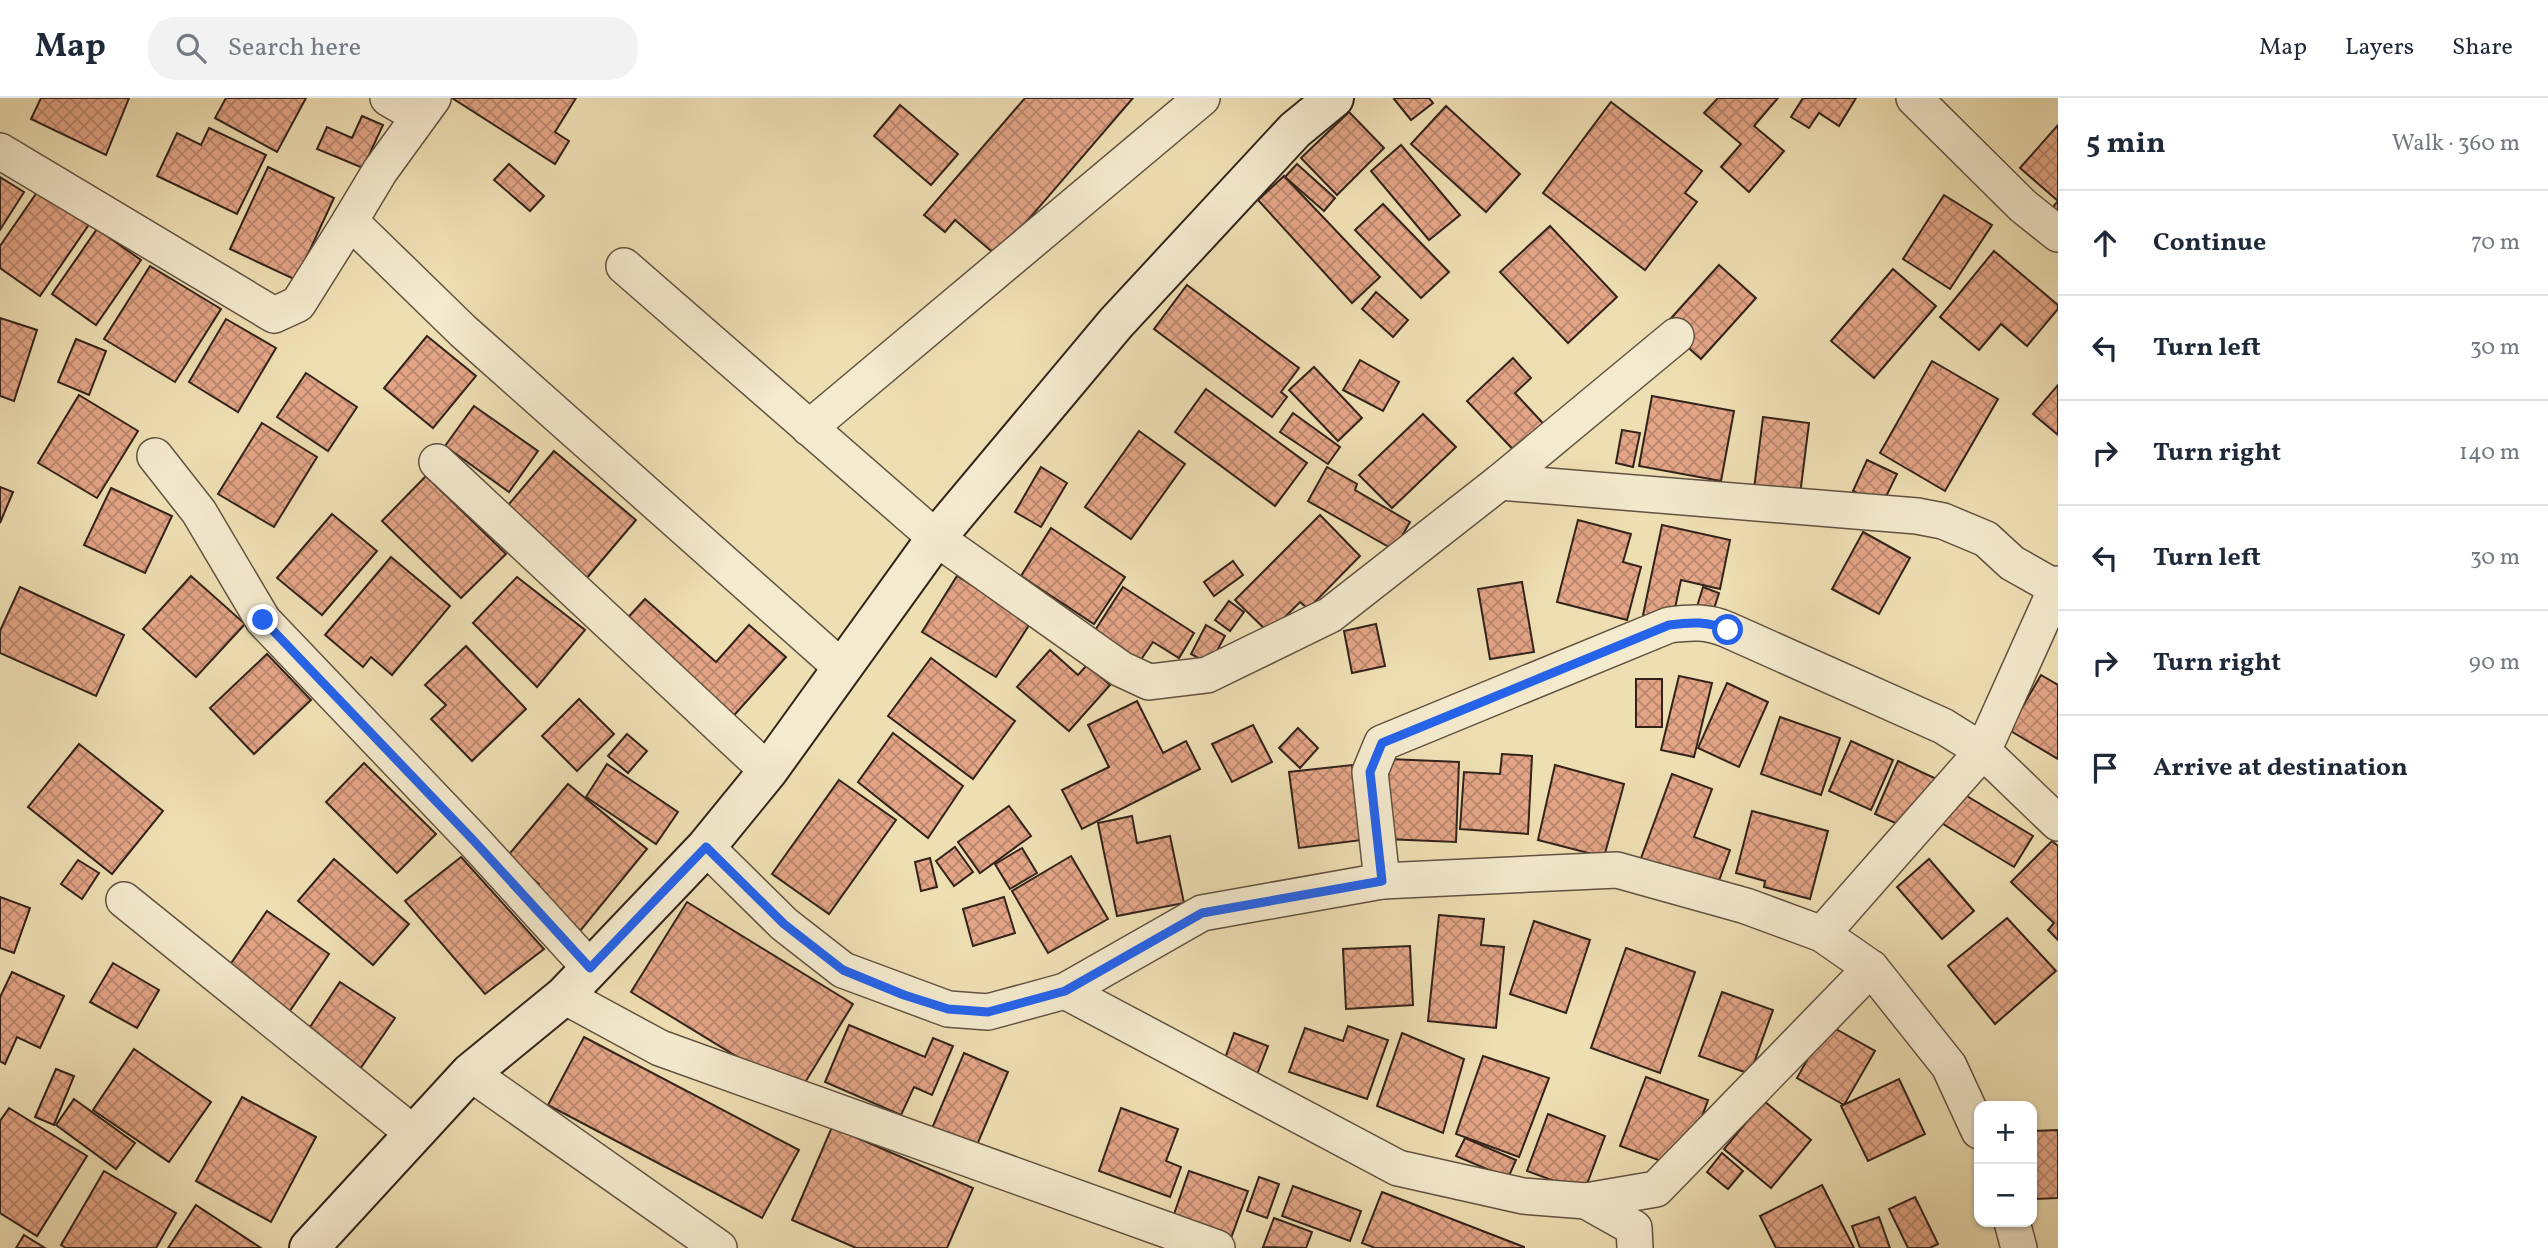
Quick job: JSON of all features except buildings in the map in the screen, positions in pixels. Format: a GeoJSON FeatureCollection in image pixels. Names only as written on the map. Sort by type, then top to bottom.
{"type":"FeatureCollection","features":[{"type":"Feature","properties":{"kind":"main road"},"geometry":{"type":"LineString","coordinates":[[309,1248],[470,1073],[564,996],[706,847],[768,771],[936,538],[1116,323],[1295,130],[1334,98]]}},
{"type":"Feature","properties":{"kind":"street"},"geometry":{"type":"LineString","coordinates":[[0,151],[274,315],[298,304],[380,171],[426,107],[388,98]]}},
{"type":"Feature","properties":{"kind":"street"},"geometry":{"type":"LineString","coordinates":[[810,428],[1202,98]]}},
{"type":"Feature","properties":{"kind":"street"},"geometry":{"type":"LineString","coordinates":[[1914,98],[2023,206],[2058,234]]}},
{"type":"Feature","properties":{"kind":"street"},"geometry":{"type":"LineString","coordinates":[[350,221],[463,331],[842,668]]}},
{"type":"Feature","properties":{"kind":"street"},"geometry":{"type":"LineString","coordinates":[[624,266],[936,538],[1121,669],[1149,682],[1207,675],[1330,615],[1500,482],[1676,336]]}},
{"type":"Feature","properties":{"kind":"street"},"geometry":{"type":"LineString","coordinates":[[155,456],[199,512],[263,620],[474,841],[590,968]]}},
{"type":"Feature","properties":{"kind":"street"},"geometry":{"type":"LineString","coordinates":[[437,462],[768,771]]}},
{"type":"Feature","properties":{"kind":"street"},"geometry":{"type":"LineString","coordinates":[[1500,482],[1917,516],[1943,521],[1986,539],[2012,563],[2057,586],[1983,751],[1822,934]]}},
{"type":"Feature","properties":{"kind":"street"},"geometry":{"type":"LineString","coordinates":[[1382,881],[1370,772],[1382,743],[1669,625],[1695,622],[1712,623],[1943,726],[1983,751],[2058,823]]}},
{"type":"Feature","properties":{"kind":"street"},"geometry":{"type":"LineString","coordinates":[[706,847],[784,924],[843,970],[904,995],[948,1009],[988,1012],[1065,991],[1202,913],[1382,881],[1616,870],[1746,906],[1822,934],[1871,968],[1949,1066],[1974,1120]]}},
{"type":"Feature","properties":{"kind":"street"},"geometry":{"type":"LineString","coordinates":[[124,900],[414,1134]]}},
{"type":"Feature","properties":{"kind":"street"},"geometry":{"type":"LineString","coordinates":[[1065,991],[1398,1168],[1523,1196],[1586,1201],[1656,1189],[1871,968]]}},
{"type":"Feature","properties":{"kind":"street"},"geometry":{"type":"LineString","coordinates":[[564,996],[660,1048],[1217,1248]]}},
{"type":"Feature","properties":{"kind":"street"},"geometry":{"type":"LineString","coordinates":[[470,1073],[719,1248]]}},
{"type":"Feature","properties":{"kind":"street"},"geometry":{"type":"LineString","coordinates":[[1586,1201],[1634,1228],[1635,1248]]}},
{"type":"Feature","properties":{"kind":"street"},"geometry":{"type":"LineString","coordinates":[[2013,1227],[2019,1248]]}},
{"type":"Feature","properties":{"kind":"route"},"geometry":{"type":"LineString","coordinates":[[263,620],[474,841],[590,968],[706,847],[784,924],[843,970],[904,995],[948,1009],[988,1012],[1065,991],[1202,913],[1382,881],[1370,772],[1382,743],[1669,625],[1712,623],[1728,630]]}}]}
